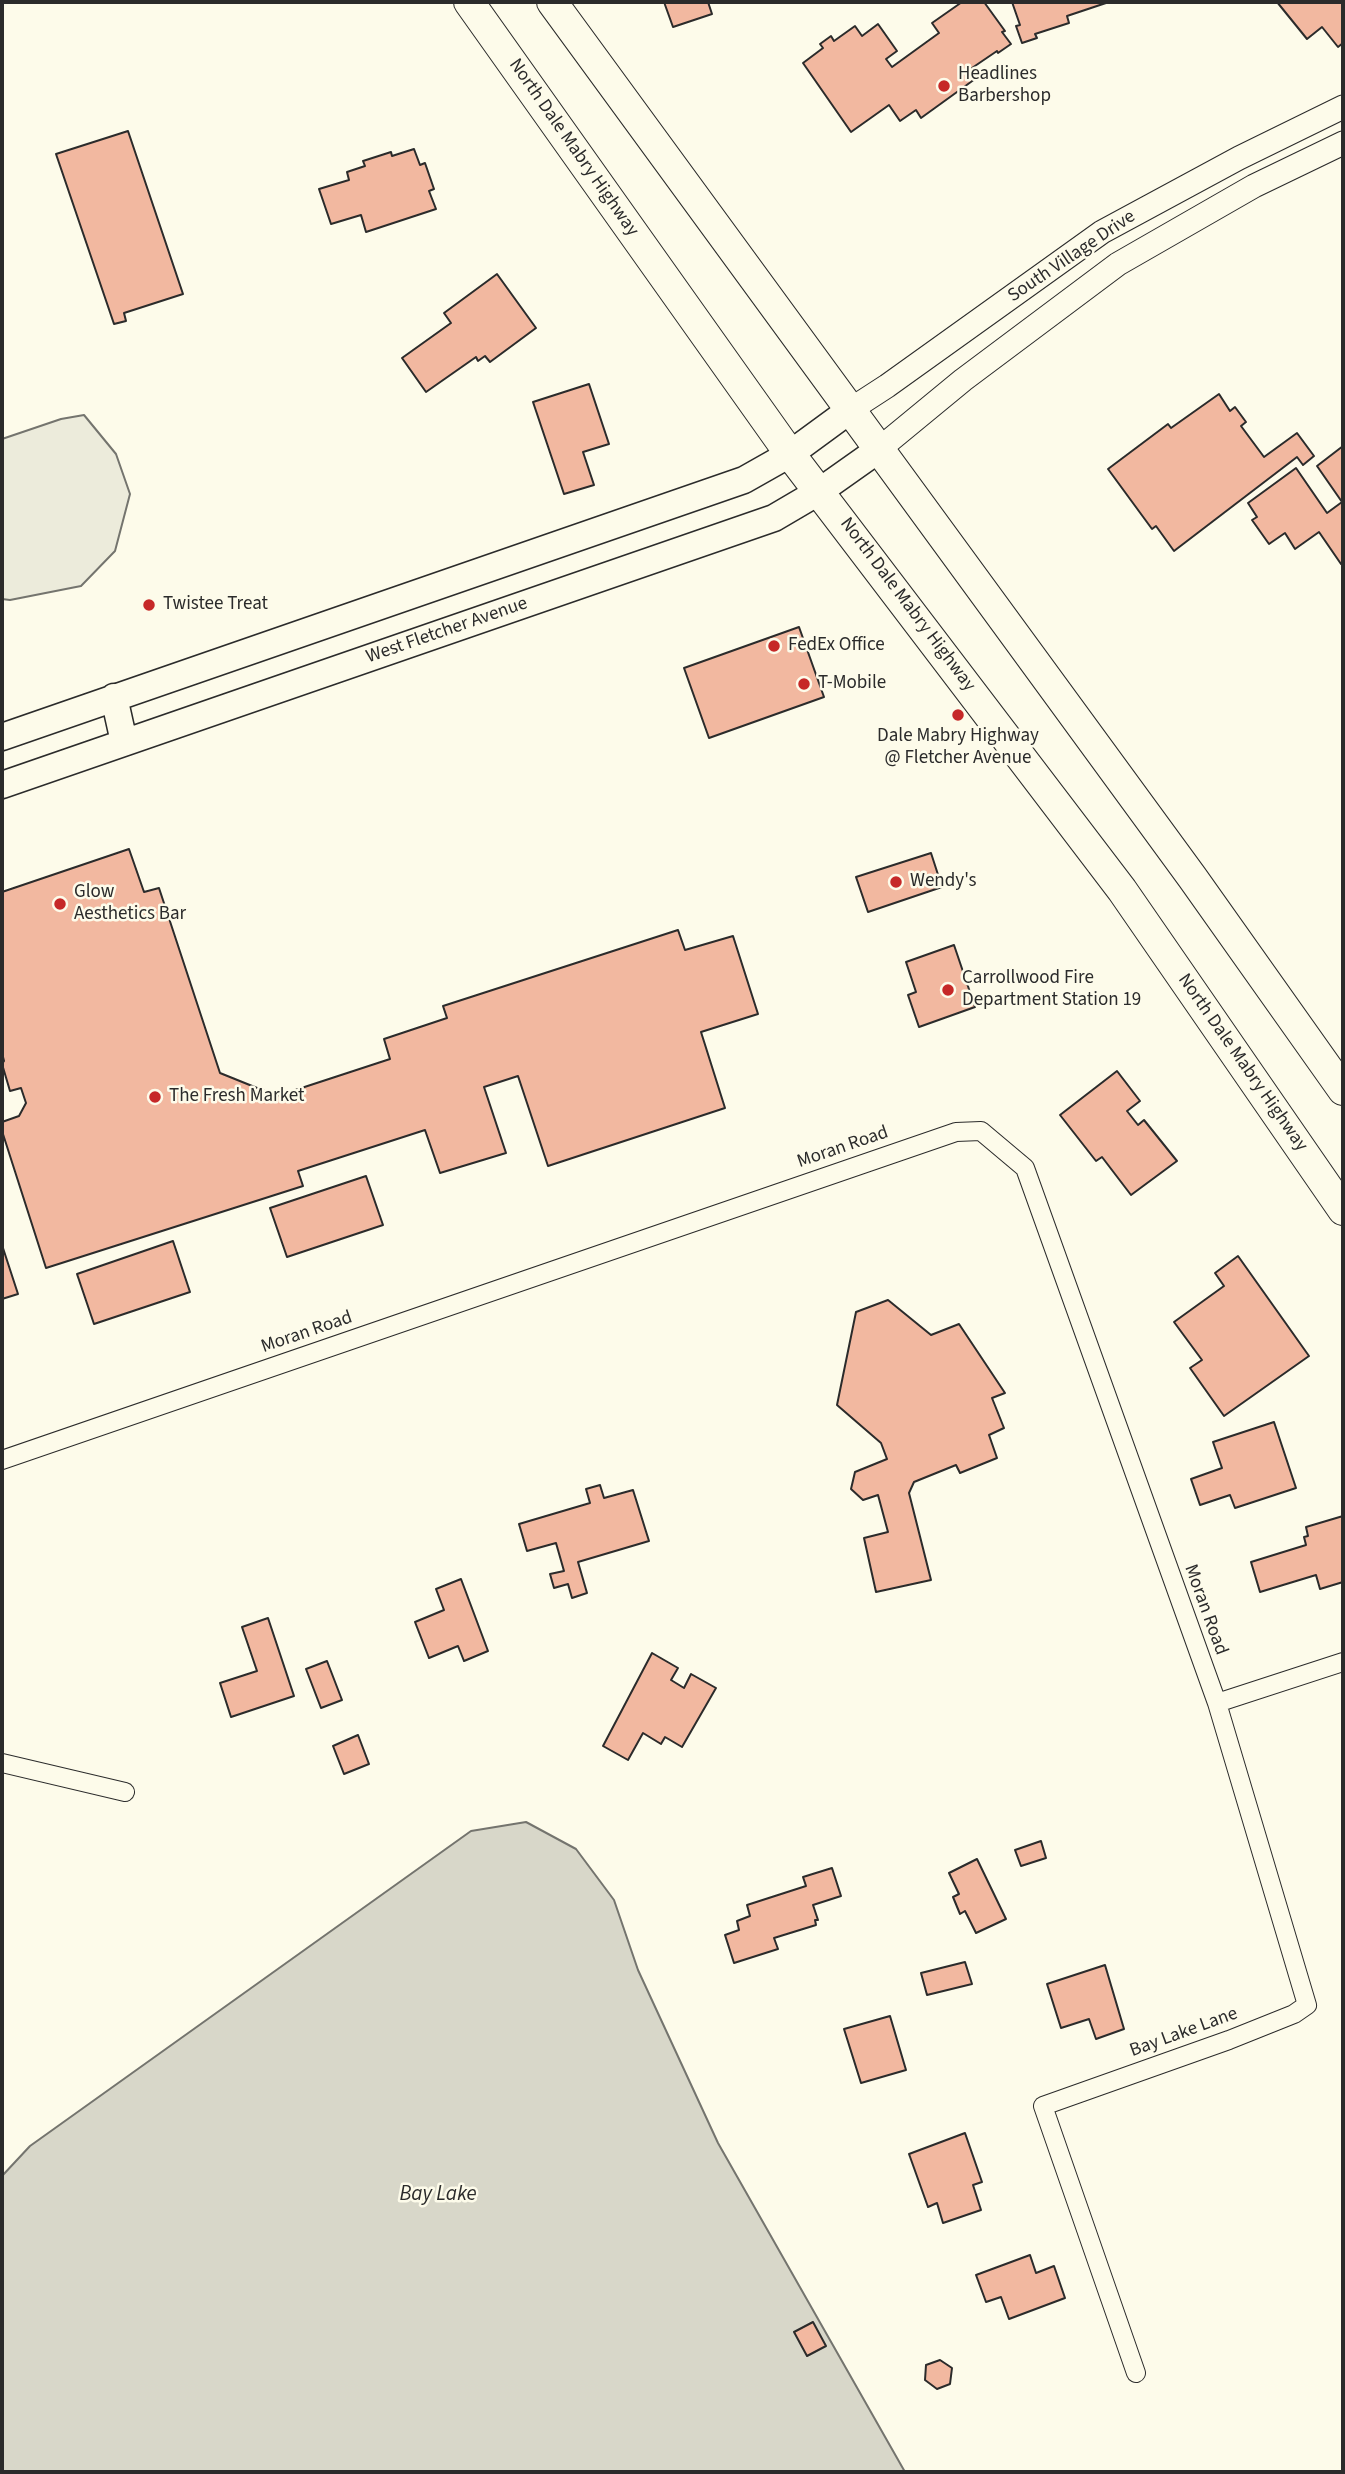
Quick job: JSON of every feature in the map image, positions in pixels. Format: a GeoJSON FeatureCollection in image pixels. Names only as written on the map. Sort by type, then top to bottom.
{"type":"FeatureCollection","features":[{"type":"Feature","properties":{"kind":"main road","name":"North Dale Mabry Highway"},"geometry":{"type":"LineString","coordinates":[[469,2],[790,453],[1122,890],[1343,1210]]}},
{"type":"Feature","properties":{"kind":"main road"},"geometry":{"type":"LineString","coordinates":[[552,2],[1192,877],[1343,1090]]}},
{"type":"Feature","properties":{"kind":"main road"},"geometry":{"type":"LineString","coordinates":[[2,737],[744,480],[790,453],[850,410]]}},
{"type":"Feature","properties":{"kind":"main road","name":"West Fletcher Avenue"},"geometry":{"type":"LineString","coordinates":[[2,785],[774,518],[820,491],[878,450]]}},
{"type":"Feature","properties":{"kind":"main road"},"geometry":{"type":"LineString","coordinates":[[114,697],[124,742]]}},
{"type":"Feature","properties":{"kind":"street","name":"South Village Drive"},"geometry":{"type":"LineString","coordinates":[[850,410],[1102,232],[1238,158],[1343,107]]}},
{"type":"Feature","properties":{"kind":"street","name":"South Village Drive"},"geometry":{"type":"LineString","coordinates":[[878,450],[963,380],[1118,264],[1254,186],[1343,143]]}},
{"type":"Feature","properties":{"kind":"street","name":"Moran Road"},"geometry":{"type":"LineString","coordinates":[[2,1460],[956,1132],[981,1131],[1025,1168],[1217,1703]]}},
{"type":"Feature","properties":{"kind":"street"},"geometry":{"type":"LineString","coordinates":[[1217,1703],[1343,1662]]}},
{"type":"Feature","properties":{"kind":"street","name":"Bay Lake Lane"},"geometry":{"type":"LineString","coordinates":[[1136,2373],[1043,2106],[1229,2040],[1294,2014],[1307,2005],[1217,1703]]}},
{"type":"Feature","properties":{"kind":"street"},"geometry":{"type":"LineString","coordinates":[[2,1763],[125,1792]]}},
{"type":"Feature","properties":{"kind":"shaded area"},"geometry":{"type":"Polygon","coordinates":[[[84,415],[116,454],[130,494],[115,551],[81,586],[10,600],[2,599],[2,439],[61,419],[84,415]]]}},
{"type":"Feature","properties":{"kind":"water","name":"Bay Lake"},"geometry":{"type":"Polygon","coordinates":[[[526,1822],[576,1849],[614,1900],[638,1970],[718,2143],[905,2472],[2,2472],[2,2176],[30,2146],[471,1831],[526,1822]]]}},
{"type":"Feature","properties":{"kind":"building"},"geometry":{"type":"Polygon","coordinates":[[[664,2],[708,2],[712,14],[673,27],[664,2]]]}},
{"type":"Feature","properties":{"kind":"building"},"geometry":{"type":"Polygon","coordinates":[[[962,2],[984,2],[1011,44],[969,70],[975,79],[921,118],[916,110],[900,121],[889,105],[851,132],[803,63],[823,48],[820,44],[831,36],[834,41],[855,26],[862,36],[878,24],[897,51],[886,59],[892,67],[939,33],[932,23],[962,2]]]}},
{"type":"Feature","properties":{"kind":"building"},"geometry":{"type":"Polygon","coordinates":[[[1012,2],[1109,2],[1067,16],[1069,23],[1035,34],[1037,38],[1022,43],[1016,26],[1020,25],[1012,2]]]}},
{"type":"Feature","properties":{"kind":"building"},"geometry":{"type":"Polygon","coordinates":[[[1277,2],[1343,2],[1343,43],[1338,47],[1322,27],[1307,39],[1277,2]]]}},
{"type":"Feature","properties":{"kind":"building"},"geometry":{"type":"Polygon","coordinates":[[[128,131],[183,294],[124,313],[126,321],[114,324],[56,154],[128,131]]]}},
{"type":"Feature","properties":{"kind":"building"},"geometry":{"type":"Polygon","coordinates":[[[414,149],[420,165],[425,163],[434,189],[429,191],[436,209],[366,232],[361,215],[331,224],[319,189],[349,180],[347,172],[365,166],[363,161],[391,152],[392,156],[414,149]]]}},
{"type":"Feature","properties":{"kind":"building"},"geometry":{"type":"Polygon","coordinates":[[[497,274],[536,328],[490,362],[485,356],[478,361],[476,357],[426,392],[402,358],[451,323],[444,313],[497,274]]]}},
{"type":"Feature","properties":{"kind":"building"},"geometry":{"type":"Polygon","coordinates":[[[589,384],[609,444],[583,452],[594,485],[564,494],[533,402],[589,384]]]}},
{"type":"Feature","properties":{"kind":"building"},"geometry":{"type":"Polygon","coordinates":[[[1219,394],[1230,411],[1235,407],[1246,422],[1241,426],[1264,457],[1297,433],[1314,456],[1303,465],[1297,457],[1174,551],[1156,526],[1152,529],[1108,469],[1168,424],[1171,428],[1219,394]]]}},
{"type":"Feature","properties":{"kind":"building"},"geometry":{"type":"Polygon","coordinates":[[[1343,446],[1343,562],[1341,564],[1319,532],[1295,549],[1285,533],[1269,544],[1252,520],[1257,517],[1248,503],[1296,468],[1327,513],[1342,502],[1317,466],[1343,446]]]}},
{"type":"Feature","properties":{"kind":"building"},"geometry":{"type":"Polygon","coordinates":[[[799,627],[824,697],[709,738],[684,668],[799,627]]]}},
{"type":"Feature","properties":{"kind":"building"},"geometry":{"type":"Polygon","coordinates":[[[129,849],[144,892],[159,888],[220,1073],[277,1096],[390,1059],[384,1039],[447,1018],[443,1006],[678,930],[685,950],[733,936],[758,1014],[701,1032],[725,1108],[548,1166],[518,1076],[484,1087],[506,1153],[440,1173],[425,1130],[298,1171],[303,1186],[46,1268],[2,1131],[2,1122],[19,1116],[26,1103],[21,1088],[10,1091],[2,1064],[2,892],[129,849]]]}},
{"type":"Feature","properties":{"kind":"building"},"geometry":{"type":"Polygon","coordinates":[[[931,853],[942,887],[868,912],[856,877],[931,853]]]}},
{"type":"Feature","properties":{"kind":"building"},"geometry":{"type":"Polygon","coordinates":[[[954,945],[975,1007],[919,1027],[908,995],[916,992],[906,962],[954,945]]]}},
{"type":"Feature","properties":{"kind":"building"},"geometry":{"type":"Polygon","coordinates":[[[1117,1071],[1140,1101],[1127,1111],[1138,1125],[1144,1120],[1177,1161],[1131,1195],[1102,1157],[1096,1161],[1060,1115],[1117,1071]]]}},
{"type":"Feature","properties":{"kind":"building"},"geometry":{"type":"Polygon","coordinates":[[[366,1176],[383,1225],[287,1257],[270,1208],[366,1176]]]}},
{"type":"Feature","properties":{"kind":"building"},"geometry":{"type":"Polygon","coordinates":[[[173,1241],[190,1292],[94,1324],[77,1274],[173,1241]]]}},
{"type":"Feature","properties":{"kind":"building"},"geometry":{"type":"Polygon","coordinates":[[[2,1245],[18,1294],[2,1299],[2,1245]]]}},
{"type":"Feature","properties":{"kind":"building"},"geometry":{"type":"Polygon","coordinates":[[[1238,1256],[1309,1356],[1224,1416],[1190,1368],[1202,1360],[1174,1322],[1224,1286],[1215,1273],[1238,1256]]]}},
{"type":"Feature","properties":{"kind":"building"},"geometry":{"type":"Polygon","coordinates":[[[888,1300],[931,1335],[959,1324],[1005,1393],[992,1398],[1004,1428],[989,1435],[997,1458],[960,1473],[956,1465],[914,1482],[909,1493],[931,1580],[876,1592],[864,1538],[888,1532],[878,1495],[863,1500],[851,1489],[855,1472],[887,1459],[881,1443],[837,1405],[856,1312],[888,1300]]]}},
{"type":"Feature","properties":{"kind":"building"},"geometry":{"type":"Polygon","coordinates":[[[1274,1422],[1296,1488],[1235,1508],[1230,1495],[1200,1505],[1191,1479],[1222,1468],[1213,1442],[1274,1422]]]}},
{"type":"Feature","properties":{"kind":"building"},"geometry":{"type":"Polygon","coordinates":[[[600,1485],[604,1498],[633,1490],[649,1541],[578,1562],[587,1593],[572,1598],[568,1584],[554,1588],[550,1574],[564,1571],[556,1543],[527,1551],[519,1524],[590,1503],[586,1489],[600,1485]]]}},
{"type":"Feature","properties":{"kind":"building"},"geometry":{"type":"Polygon","coordinates":[[[1343,1516],[1343,1582],[1320,1589],[1316,1575],[1260,1592],[1251,1562],[1306,1545],[1306,1527],[1343,1516]]]}},
{"type":"Feature","properties":{"kind":"building"},"geometry":{"type":"Polygon","coordinates":[[[461,1579],[488,1651],[464,1661],[458,1646],[429,1658],[415,1622],[444,1610],[436,1589],[461,1579]]]}},
{"type":"Feature","properties":{"kind":"building"},"geometry":{"type":"Polygon","coordinates":[[[268,1618],[294,1696],[231,1717],[220,1683],[257,1671],[242,1627],[268,1618]]]}},
{"type":"Feature","properties":{"kind":"building"},"geometry":{"type":"Polygon","coordinates":[[[652,1653],[678,1668],[671,1680],[684,1688],[691,1674],[716,1688],[682,1747],[665,1737],[661,1744],[643,1733],[628,1760],[603,1746],[652,1653]]]}},
{"type":"Feature","properties":{"kind":"building"},"geometry":{"type":"Polygon","coordinates":[[[327,1661],[342,1700],[321,1708],[306,1669],[327,1661]]]}},
{"type":"Feature","properties":{"kind":"building"},"geometry":{"type":"Polygon","coordinates":[[[358,1735],[369,1764],[344,1774],[333,1746],[358,1735]]]}},
{"type":"Feature","properties":{"kind":"building"},"geometry":{"type":"Polygon","coordinates":[[[1041,1841],[1046,1858],[1021,1866],[1015,1850],[1041,1841]]]}},
{"type":"Feature","properties":{"kind":"building"},"geometry":{"type":"Polygon","coordinates":[[[977,1859],[1006,1919],[976,1933],[965,1911],[960,1914],[953,1897],[959,1894],[949,1873],[977,1859]]]}},
{"type":"Feature","properties":{"kind":"building"},"geometry":{"type":"Polygon","coordinates":[[[832,1868],[841,1896],[813,1905],[818,1920],[815,1920],[816,1925],[774,1938],[778,1949],[734,1963],[725,1935],[739,1930],[737,1921],[750,1916],[747,1905],[806,1886],[803,1877],[832,1868]]]}},
{"type":"Feature","properties":{"kind":"building"},"geometry":{"type":"Polygon","coordinates":[[[965,1962],[972,1984],[927,1995],[921,1973],[965,1962]]]}},
{"type":"Feature","properties":{"kind":"building"},"geometry":{"type":"Polygon","coordinates":[[[1105,1965],[1124,2029],[1096,2039],[1089,2019],[1061,2028],[1047,1984],[1105,1965]]]}},
{"type":"Feature","properties":{"kind":"building"},"geometry":{"type":"Polygon","coordinates":[[[890,2016],[906,2070],[861,2083],[844,2029],[890,2016]]]}},
{"type":"Feature","properties":{"kind":"building"},"geometry":{"type":"Polygon","coordinates":[[[965,2133],[982,2182],[973,2185],[981,2210],[943,2223],[937,2203],[928,2207],[909,2154],[965,2133]]]}},
{"type":"Feature","properties":{"kind":"building"},"geometry":{"type":"Polygon","coordinates":[[[1030,2255],[1036,2273],[1054,2266],[1065,2298],[1009,2319],[1001,2297],[986,2302],[976,2275],[1030,2255]]]}},
{"type":"Feature","properties":{"kind":"building"},"geometry":{"type":"Polygon","coordinates":[[[813,2322],[826,2346],[807,2356],[794,2332],[813,2322]]]}},
{"type":"Feature","properties":{"kind":"building"},"geometry":{"type":"Polygon","coordinates":[[[940,2360],[952,2368],[950,2384],[937,2389],[925,2380],[926,2365],[940,2360]]]}},
{"type":"Feature","properties":{"kind":"place","name":"Headlines Barbershop"},"geometry":{"type":"Point","coordinates":[944,86]}},
{"type":"Feature","properties":{"kind":"place","name":"Twistee Treat"},"geometry":{"type":"Point","coordinates":[149,605]}},
{"type":"Feature","properties":{"kind":"place","name":"FedEx Office"},"geometry":{"type":"Point","coordinates":[774,646]}},
{"type":"Feature","properties":{"kind":"place","name":"T-Mobile"},"geometry":{"type":"Point","coordinates":[804,684]}},
{"type":"Feature","properties":{"kind":"place","name":"Dale Mabry Highway @ Fletcher Avenue"},"geometry":{"type":"Point","coordinates":[958,715]}},
{"type":"Feature","properties":{"kind":"place","name":"Wendy's"},"geometry":{"type":"Point","coordinates":[896,882]}},
{"type":"Feature","properties":{"kind":"place","name":"Glow Aesthetics Bar"},"geometry":{"type":"Point","coordinates":[60,904]}},
{"type":"Feature","properties":{"kind":"place","name":"Carrollwood Fire Department Station 19"},"geometry":{"type":"Point","coordinates":[948,990]}},
{"type":"Feature","properties":{"kind":"place","name":"The Fresh Market"},"geometry":{"type":"Point","coordinates":[155,1097]}}]}
